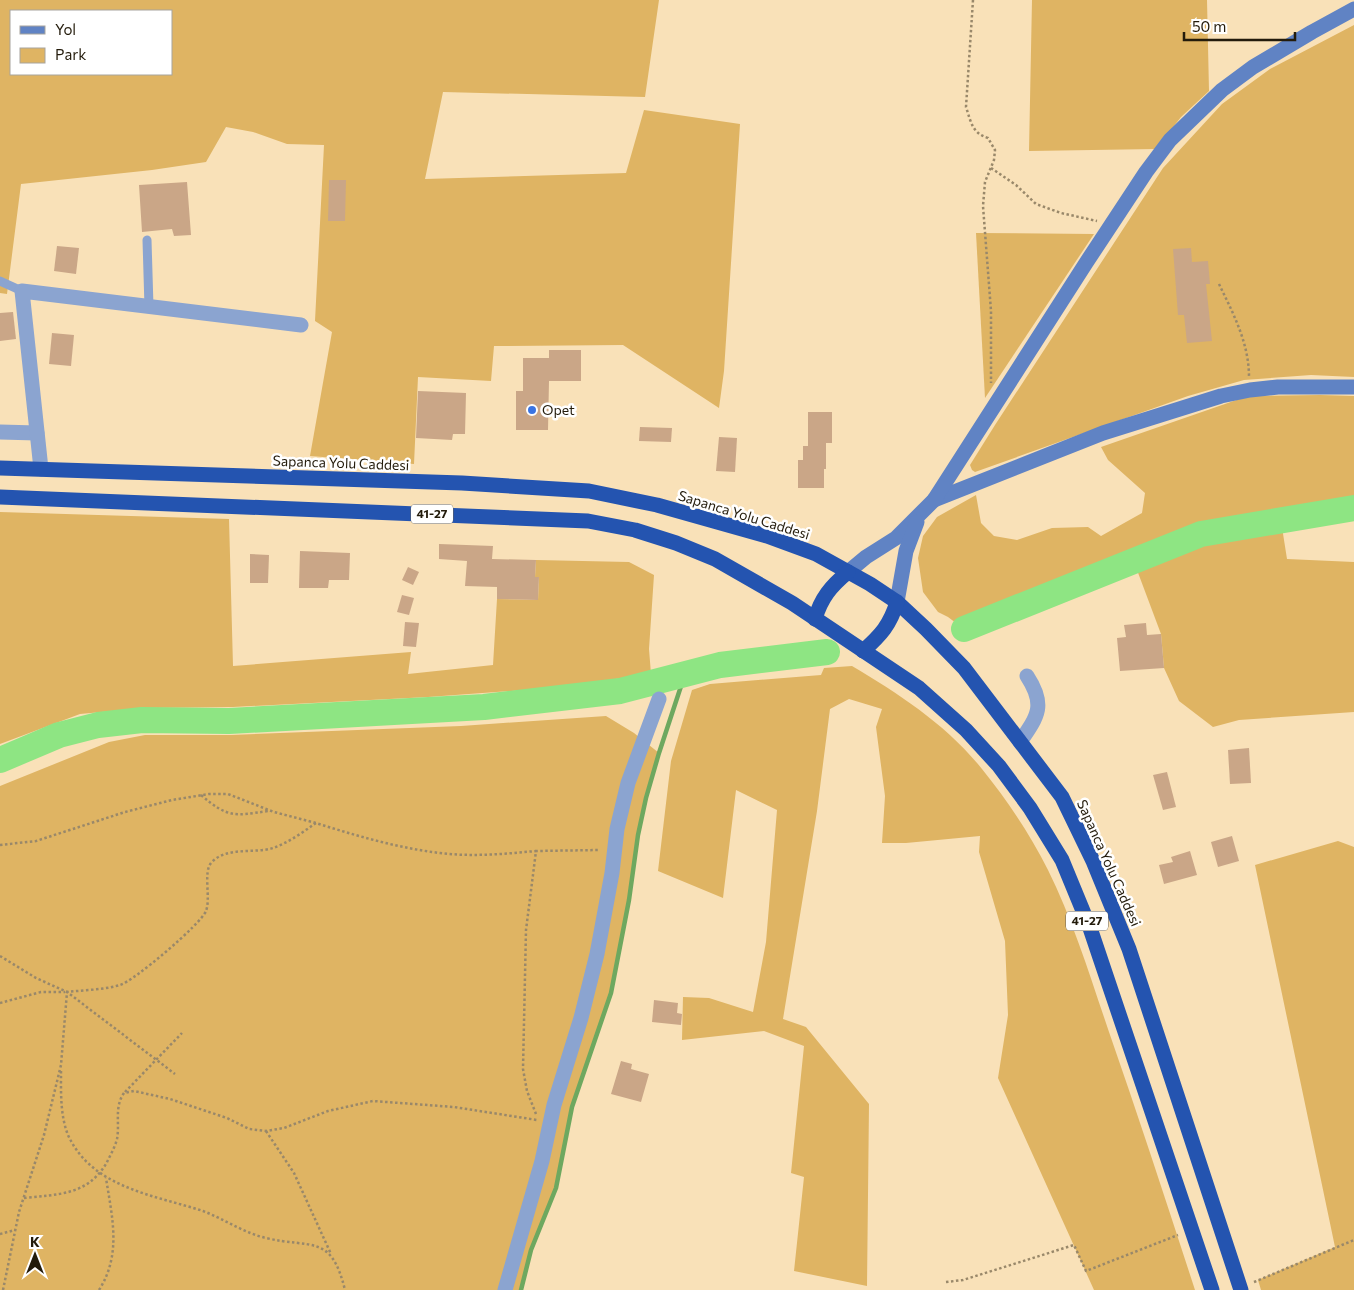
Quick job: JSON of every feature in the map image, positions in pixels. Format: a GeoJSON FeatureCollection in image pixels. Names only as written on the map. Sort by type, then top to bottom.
{"type":"FeatureCollection","features":[{"type":"Feature","properties":{"kind":"highway","name":"Sapanca Yolu Caddesi"},"geometry":{"type":"LineString","coordinates":[[0,468],[462,483],[589,491],[657,505],[767,536],[816,554],[897,602],[964,668],[1062,797],[1093,861],[1129,949],[1240,1289]]}},
{"type":"Feature","properties":{"kind":"highway","name":"41-27"},"geometry":{"type":"LineString","coordinates":[[0,497],[588,521],[635,530],[676,543],[715,559],[816,619],[919,688],[966,730],[999,766],[1030,808],[1062,860],[1090,928],[1212,1290]]}},
{"type":"Feature","properties":{"kind":"highway"},"geometry":{"type":"LineString","coordinates":[[816,619],[819,605],[825,594],[848,572]]}},
{"type":"Feature","properties":{"kind":"highway"},"geometry":{"type":"LineString","coordinates":[[863,651],[886,627],[892,618],[897,602]]}},
{"type":"Feature","properties":{"kind":"street"},"geometry":{"type":"LineString","coordinates":[[848,572],[866,557],[896,538],[934,500],[1112,224],[1170,140],[1222,90],[1253,67],[1354,9]]}},
{"type":"Feature","properties":{"kind":"street"},"geometry":{"type":"LineString","coordinates":[[41,469],[22,291],[301,325]]}},
{"type":"Feature","properties":{"kind":"street"},"geometry":{"type":"LineString","coordinates":[[934,500],[1103,433],[1189,406],[1250,390],[1305,386],[1354,387]]}},
{"type":"Feature","properties":{"kind":"street"},"geometry":{"type":"LineString","coordinates":[[0,432],[37,433]]}},
{"type":"Feature","properties":{"kind":"street"},"geometry":{"type":"LineString","coordinates":[[897,602],[906,551],[920,516]]}},
{"type":"Feature","properties":{"kind":"street"},"geometry":{"type":"LineString","coordinates":[[1020,742],[1034,721],[1038,707],[1036,689],[1027,676]]}},
{"type":"Feature","properties":{"kind":"street"},"geometry":{"type":"LineString","coordinates":[[505,1290],[542,1161],[544,1121],[581,1018],[597,954],[612,874],[617,829],[628,783],[659,699]]}},
{"type":"Feature","properties":{"kind":"lane"},"geometry":{"type":"LineString","coordinates":[[147,240],[149,307]]}},
{"type":"Feature","properties":{"kind":"lane"},"geometry":{"type":"LineString","coordinates":[[0,281],[22,291]]}},
{"type":"Feature","properties":{"kind":"path"},"geometry":{"type":"LineString","coordinates":[[973,0],[966,107],[972,124],[979,135],[988,138],[995,150],[994,160],[984,182],[983,206],[992,311],[991,384]]}},
{"type":"Feature","properties":{"kind":"path"},"geometry":{"type":"LineString","coordinates":[[991,168],[1016,185],[1036,204],[1061,214],[1112,224]]}},
{"type":"Feature","properties":{"kind":"path"},"geometry":{"type":"LineString","coordinates":[[1219,284],[1237,323],[1246,349],[1250,390]]}},
{"type":"Feature","properties":{"kind":"path"},"geometry":{"type":"LineString","coordinates":[[0,845],[36,841],[125,812],[172,800],[201,795],[228,794],[270,810],[316,824],[401,847],[441,853],[487,855],[536,851],[615,849]]}},
{"type":"Feature","properties":{"kind":"path"},"geometry":{"type":"LineString","coordinates":[[201,795],[216,808],[229,814],[241,815],[270,810]]}},
{"type":"Feature","properties":{"kind":"path"},"geometry":{"type":"LineString","coordinates":[[0,1003],[40,992],[67,992],[121,985],[149,966],[204,916],[208,906],[208,869],[211,863],[220,856],[232,853],[272,849],[316,824]]}},
{"type":"Feature","properties":{"kind":"path"},"geometry":{"type":"LineString","coordinates":[[536,851],[526,930],[523,1069],[527,1091],[544,1121]]}},
{"type":"Feature","properties":{"kind":"path"},"geometry":{"type":"LineString","coordinates":[[0,956],[36,978],[67,992],[174,1074]]}},
{"type":"Feature","properties":{"kind":"path"},"geometry":{"type":"LineString","coordinates":[[67,992],[61,1065],[63,1118],[68,1135],[79,1152],[95,1170],[127,1188],[216,1216],[265,1238],[314,1244],[332,1256]]}},
{"type":"Feature","properties":{"kind":"path"},"geometry":{"type":"LineString","coordinates":[[24,1198],[63,1193],[82,1188],[100,1173],[111,1155],[117,1140],[119,1101],[182,1033]]}},
{"type":"Feature","properties":{"kind":"path"},"geometry":{"type":"LineString","coordinates":[[2,1290],[24,1198],[44,1135],[61,1065]]}},
{"type":"Feature","properties":{"kind":"path"},"geometry":{"type":"LineString","coordinates":[[124,1094],[134,1091],[170,1099],[227,1118],[249,1129],[266,1131],[284,1128],[328,1111],[373,1101],[454,1107],[544,1121]]}},
{"type":"Feature","properties":{"kind":"path"},"geometry":{"type":"LineString","coordinates":[[266,1131],[294,1172],[341,1273],[345,1290]]}},
{"type":"Feature","properties":{"kind":"path"},"geometry":{"type":"LineString","coordinates":[[99,1290],[112,1262],[114,1241],[106,1177]]}},
{"type":"Feature","properties":{"kind":"path"},"geometry":{"type":"LineString","coordinates":[[0,1234],[16,1230]]}},
{"type":"Feature","properties":{"kind":"path"},"geometry":{"type":"LineString","coordinates":[[946,1282],[963,1280],[1074,1245],[1086,1271],[1192,1230]]}},
{"type":"Feature","properties":{"kind":"path"},"geometry":{"type":"LineString","coordinates":[[1240,1289],[1354,1240]]}},
{"type":"Feature","properties":{"kind":"green space"},"geometry":{"type":"Polygon","coordinates":[[[0,0],[659,0],[645,97],[443,92],[425,179],[626,173],[644,110],[740,124],[724,371],[719,408],[623,345],[494,346],[491,381],[418,377],[414,464],[310,456],[332,332],[315,321],[324,145],[287,144],[253,132],[226,127],[206,162],[152,170],[21,184],[7,294],[0,293],[0,0]]]}},
{"type":"Feature","properties":{"kind":"green space"},"geometry":{"type":"Polygon","coordinates":[[[1032,0],[1207,0],[1209,91],[1181,117],[1156,149],[1029,151],[1032,0]]]}},
{"type":"Feature","properties":{"kind":"green space"},"geometry":{"type":"Polygon","coordinates":[[[1354,25],[1354,377],[1311,375],[1244,380],[1188,396],[975,472],[972,470],[970,465],[995,425],[1163,168],[1222,104],[1270,69],[1354,25]]]}},
{"type":"Feature","properties":{"kind":"green space"},"geometry":{"type":"Polygon","coordinates":[[[976,233],[1094,234],[985,398],[976,233]]]}},
{"type":"Feature","properties":{"kind":"green space"},"geometry":{"type":"Polygon","coordinates":[[[1248,396],[1354,396],[1354,508],[1281,521],[1287,559],[1354,562],[1354,712],[1239,720],[1213,727],[1179,701],[1164,668],[1161,634],[1134,562],[964,629],[938,612],[923,592],[918,558],[923,536],[937,517],[976,495],[981,523],[994,536],[1017,540],[1052,528],[1088,527],[1101,536],[1142,513],[1145,493],[1108,460],[1101,447],[1248,396]]]}},
{"type":"Feature","properties":{"kind":"green space"},"geometry":{"type":"Polygon","coordinates":[[[0,512],[229,519],[233,666],[411,652],[408,674],[493,665],[497,599],[538,600],[539,577],[535,577],[536,560],[629,562],[654,575],[649,649],[651,674],[552,688],[428,697],[233,707],[145,708],[80,714],[0,744],[0,512]]]}},
{"type":"Feature","properties":{"kind":"green space"},"geometry":{"type":"Polygon","coordinates":[[[852,666],[922,712],[954,738],[982,769],[1009,805],[1041,857],[1066,909],[1081,950],[1195,1290],[1094,1290],[998,1078],[1008,1015],[1005,941],[979,852],[980,836],[906,843],[882,843],[885,796],[876,727],[882,709],[849,699],[830,709],[817,811],[783,1019],[806,1027],[869,1104],[867,1286],[794,1271],[804,1177],[791,1173],[804,1046],[764,1031],[682,1040],[683,997],[709,998],[753,1012],[766,942],[777,810],[736,790],[723,898],[658,871],[671,761],[692,690],[710,684],[821,675],[824,668],[852,666]]]}},
{"type":"Feature","properties":{"kind":"green space"},"geometry":{"type":"Polygon","coordinates":[[[606,716],[634,733],[659,753],[638,835],[629,900],[611,993],[572,1107],[556,1188],[531,1250],[521,1290],[0,1290],[0,786],[109,742],[145,735],[231,735],[461,726],[606,716]]]}},
{"type":"Feature","properties":{"kind":"green space"},"geometry":{"type":"Polygon","coordinates":[[[1338,841],[1354,847],[1354,1290],[1261,1290],[1258,1280],[1335,1247],[1255,865],[1338,841]]]}},
{"type":"Feature","properties":{"kind":"building"},"geometry":{"type":"Polygon","coordinates":[[[329,180],[346,180],[345,221],[328,221],[329,180]]]}},
{"type":"Feature","properties":{"kind":"building"},"geometry":{"type":"Polygon","coordinates":[[[187,182],[191,235],[174,236],[172,229],[142,232],[139,185],[187,182]]]}},
{"type":"Feature","properties":{"kind":"building"},"geometry":{"type":"Polygon","coordinates":[[[57,246],[79,248],[76,274],[54,271],[57,246]]]}},
{"type":"Feature","properties":{"kind":"building"},"geometry":{"type":"Polygon","coordinates":[[[1191,248],[1192,262],[1208,261],[1210,284],[1206,284],[1212,341],[1187,343],[1184,315],[1178,315],[1173,249],[1191,248]]]}},
{"type":"Feature","properties":{"kind":"building"},"geometry":{"type":"Polygon","coordinates":[[[13,312],[16,339],[0,341],[0,313],[13,312]]]}},
{"type":"Feature","properties":{"kind":"building"},"geometry":{"type":"Polygon","coordinates":[[[52,333],[74,335],[71,366],[49,364],[52,333]]]}},
{"type":"Feature","properties":{"kind":"building"},"geometry":{"type":"Polygon","coordinates":[[[549,350],[581,350],[581,381],[549,381],[548,430],[516,430],[516,391],[523,391],[523,358],[549,358],[549,350]]]}},
{"type":"Feature","properties":{"kind":"building"},"geometry":{"type":"Polygon","coordinates":[[[418,391],[466,393],[465,434],[453,434],[452,440],[416,438],[418,391]]]}},
{"type":"Feature","properties":{"kind":"building"},"geometry":{"type":"Polygon","coordinates":[[[808,412],[832,412],[832,443],[826,443],[824,488],[798,488],[798,460],[803,460],[803,446],[808,446],[808,412]]]}},
{"type":"Feature","properties":{"kind":"building"},"geometry":{"type":"Polygon","coordinates":[[[640,427],[672,428],[671,442],[639,441],[640,427]]]}},
{"type":"Feature","properties":{"kind":"building"},"geometry":{"type":"Polygon","coordinates":[[[719,437],[737,438],[735,472],[716,471],[719,437]]]}},
{"type":"Feature","properties":{"kind":"building"},"geometry":{"type":"Polygon","coordinates":[[[439,544],[493,546],[492,559],[536,560],[535,577],[539,577],[538,600],[497,599],[497,587],[465,586],[467,561],[439,559],[439,544]]]}},
{"type":"Feature","properties":{"kind":"building"},"geometry":{"type":"Polygon","coordinates":[[[300,551],[350,553],[349,580],[329,580],[328,588],[299,588],[300,551]]]}},
{"type":"Feature","properties":{"kind":"building"},"geometry":{"type":"Polygon","coordinates":[[[250,554],[269,555],[268,583],[250,583],[250,554]]]}},
{"type":"Feature","properties":{"kind":"building"},"geometry":{"type":"Polygon","coordinates":[[[408,567],[419,572],[413,585],[402,580],[408,567]]]}},
{"type":"Feature","properties":{"kind":"building"},"geometry":{"type":"Polygon","coordinates":[[[402,595],[414,598],[409,615],[397,612],[402,595]]]}},
{"type":"Feature","properties":{"kind":"building"},"geometry":{"type":"Polygon","coordinates":[[[405,622],[419,623],[416,647],[403,646],[405,622]]]}},
{"type":"Feature","properties":{"kind":"building"},"geometry":{"type":"Polygon","coordinates":[[[1146,623],[1147,635],[1161,634],[1164,668],[1120,671],[1117,638],[1126,637],[1124,625],[1146,623]]]}},
{"type":"Feature","properties":{"kind":"building"},"geometry":{"type":"Polygon","coordinates":[[[1249,748],[1251,783],[1230,784],[1228,750],[1249,748]]]}},
{"type":"Feature","properties":{"kind":"building"},"geometry":{"type":"Polygon","coordinates":[[[1167,772],[1176,807],[1163,810],[1153,775],[1167,772]]]}},
{"type":"Feature","properties":{"kind":"building"},"geometry":{"type":"Polygon","coordinates":[[[1232,836],[1239,861],[1218,867],[1211,842],[1232,836]]]}},
{"type":"Feature","properties":{"kind":"building"},"geometry":{"type":"Polygon","coordinates":[[[1190,851],[1197,875],[1164,884],[1159,865],[1173,862],[1171,857],[1190,851]]]}},
{"type":"Feature","properties":{"kind":"building"},"geometry":{"type":"Polygon","coordinates":[[[654,1000],[678,1003],[677,1013],[682,1014],[681,1025],[652,1022],[654,1000]]]}},
{"type":"Feature","properties":{"kind":"building"},"geometry":{"type":"Polygon","coordinates":[[[621,1061],[632,1064],[631,1069],[649,1074],[641,1102],[611,1094],[621,1061]]]}},
{"type":"Feature","properties":{"kind":"waterway"},"geometry":{"type":"LineString","coordinates":[[964,629],[1201,534],[1354,508]]}},
{"type":"Feature","properties":{"kind":"waterway"},"geometry":{"type":"LineString","coordinates":[[0,760],[59,735],[98,725],[142,720],[229,721],[484,707],[620,691],[720,665],[827,652]]}},
{"type":"Feature","properties":{"kind":"waterway"},"geometry":{"type":"LineString","coordinates":[[521,1290],[531,1250],[556,1188],[572,1107],[611,993],[646,798],[685,674]]}},
{"type":"Feature","properties":{"kind":"place","name":"Opet"},"geometry":{"type":"Point","coordinates":[532,410]}}]}
